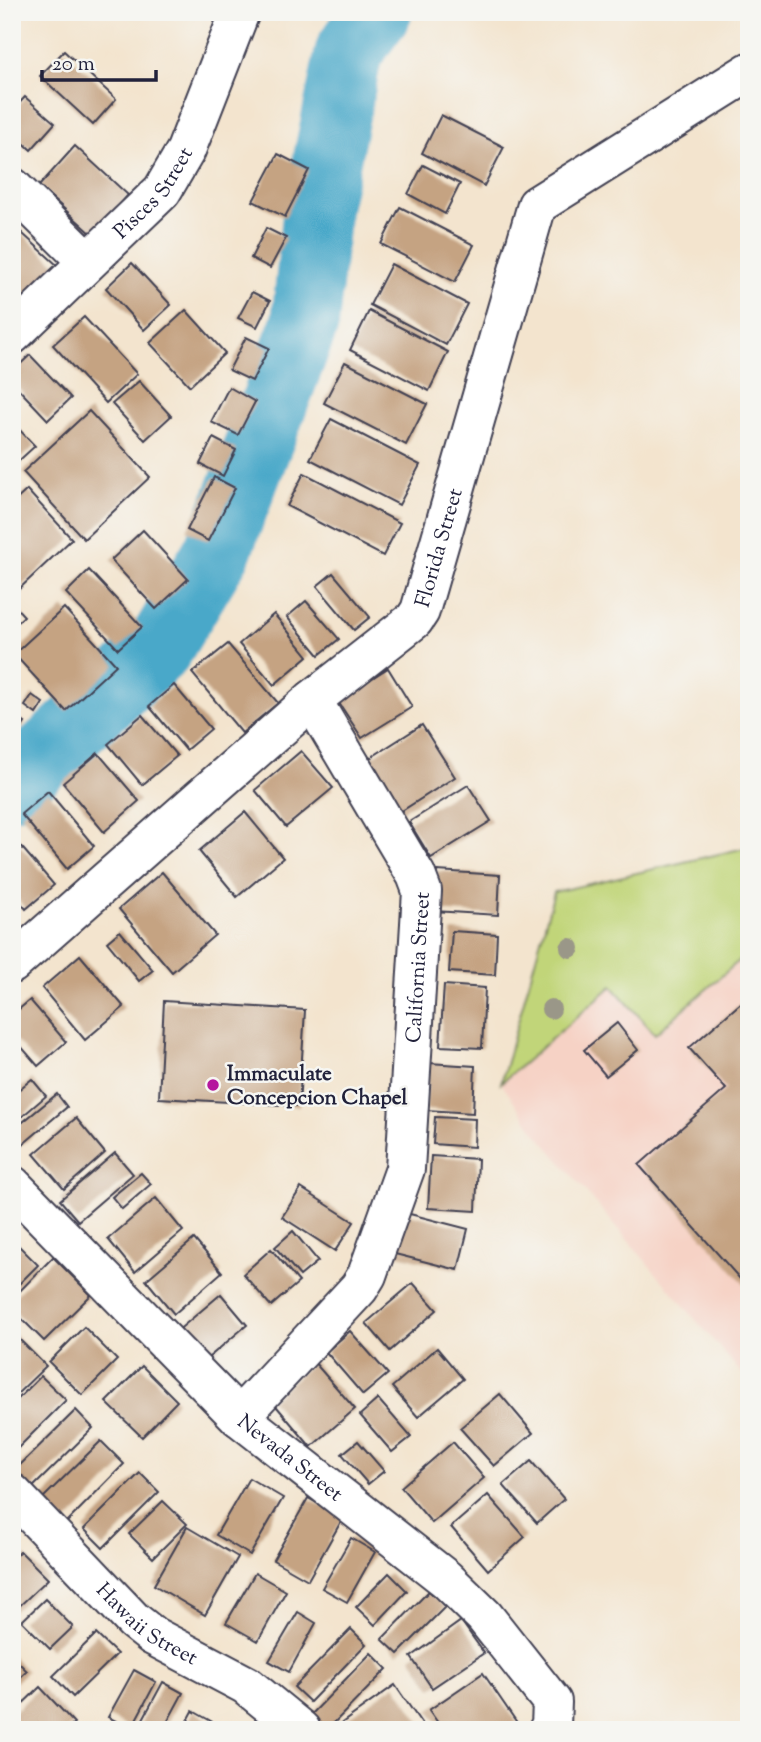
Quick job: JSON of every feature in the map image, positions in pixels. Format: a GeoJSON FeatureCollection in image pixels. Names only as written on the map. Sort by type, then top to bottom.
{"type":"FeatureCollection","features":[{"type":"Feature","properties":{"kind":"street","name":"Pisces Street"},"geometry":{"type":"LineString","coordinates":[[12,335],[162,191],[186,150],[240,12]]}},
{"type":"Feature","properties":{"kind":"street","name":"Florida Street"},"geometry":{"type":"LineString","coordinates":[[12,964],[312,701],[414,620],[420,611],[537,205],[749,72]]}},
{"type":"Feature","properties":{"kind":"street"},"geometry":{"type":"LineString","coordinates":[[12,187],[87,261]]}},
{"type":"Feature","properties":{"kind":"street","name":"California Street"},"geometry":{"type":"LineString","coordinates":[[239,1417],[359,1288],[367,1275],[405,1169],[422,891],[416,875],[312,701]]}},
{"type":"Feature","properties":{"kind":"street","name":"Nevada Street"},"geometry":{"type":"LineString","coordinates":[[12,1185],[239,1417],[446,1579],[484,1616],[552,1702],[551,1727],[548,1730]]}},
{"type":"Feature","properties":{"kind":"street","name":"Hawaii Street"},"geometry":{"type":"LineString","coordinates":[[12,1493],[134,1621],[153,1636],[246,1685],[301,1730]]}},
{"type":"Feature","properties":{"kind":"shaded area"},"geometry":{"type":"Polygon","coordinates":[[[749,847],[749,1382],[537,1134],[501,1083],[554,892],[749,847]]]}},
{"type":"Feature","properties":{"kind":"green space"},"geometry":{"type":"Polygon","coordinates":[[[749,847],[749,952],[655,1034],[612,986],[501,1083],[554,892],[749,847]]]}},
{"type":"Feature","properties":{"kind":"building"},"geometry":{"type":"Polygon","coordinates":[[[64,51],[116,99],[93,125],[40,76],[64,51]]]}},
{"type":"Feature","properties":{"kind":"building"},"geometry":{"type":"Polygon","coordinates":[[[25,97],[55,123],[31,150],[12,132],[12,111],[25,97]]]}},
{"type":"Feature","properties":{"kind":"building"},"geometry":{"type":"Polygon","coordinates":[[[441,115],[504,147],[484,186],[422,153],[441,115]]]}},
{"type":"Feature","properties":{"kind":"building"},"geometry":{"type":"Polygon","coordinates":[[[75,146],[128,195],[93,235],[39,186],[75,146]]]}},
{"type":"Feature","properties":{"kind":"building"},"geometry":{"type":"Polygon","coordinates":[[[278,154],[309,170],[285,217],[253,201],[278,154]]]}},
{"type":"Feature","properties":{"kind":"building"},"geometry":{"type":"Polygon","coordinates":[[[423,165],[460,184],[445,214],[408,194],[423,165]]]}},
{"type":"Feature","properties":{"kind":"building"},"geometry":{"type":"Polygon","coordinates":[[[400,207],[474,245],[455,282],[381,244],[400,207]]]}},
{"type":"Feature","properties":{"kind":"building"},"geometry":{"type":"Polygon","coordinates":[[[12,224],[57,265],[12,313],[12,224]]]}},
{"type":"Feature","properties":{"kind":"building"},"geometry":{"type":"Polygon","coordinates":[[[266,228],[286,238],[270,268],[251,258],[266,228]]]}},
{"type":"Feature","properties":{"kind":"building"},"geometry":{"type":"Polygon","coordinates":[[[132,263],[171,305],[144,330],[106,288],[132,263]]]}},
{"type":"Feature","properties":{"kind":"building"},"geometry":{"type":"Polygon","coordinates":[[[391,264],[467,304],[446,345],[370,305],[391,264]]]}},
{"type":"Feature","properties":{"kind":"building"},"geometry":{"type":"Polygon","coordinates":[[[252,292],[270,301],[257,327],[238,318],[252,292]]]}},
{"type":"Feature","properties":{"kind":"building"},"geometry":{"type":"Polygon","coordinates":[[[186,310],[225,353],[190,386],[150,343],[186,310]]]}},
{"type":"Feature","properties":{"kind":"building"},"geometry":{"type":"Polygon","coordinates":[[[369,311],[448,352],[429,391],[350,350],[369,311]]]}},
{"type":"Feature","properties":{"kind":"building"},"geometry":{"type":"Polygon","coordinates":[[[84,317],[137,374],[106,403],[53,345],[84,317]]]}},
{"type":"Feature","properties":{"kind":"building"},"geometry":{"type":"Polygon","coordinates":[[[246,337],[269,348],[252,381],[229,370],[246,337]]]}},
{"type":"Feature","properties":{"kind":"building"},"geometry":{"type":"Polygon","coordinates":[[[30,355],[71,398],[48,420],[12,382],[12,372],[30,355]]]}},
{"type":"Feature","properties":{"kind":"building"},"geometry":{"type":"Polygon","coordinates":[[[345,362],[427,404],[406,445],[324,403],[345,362]]]}},
{"type":"Feature","properties":{"kind":"building"},"geometry":{"type":"Polygon","coordinates":[[[139,381],[171,416],[145,440],[112,404],[139,381]]]}},
{"type":"Feature","properties":{"kind":"building"},"geometry":{"type":"Polygon","coordinates":[[[229,387],[255,402],[238,435],[211,422],[229,387]]]}},
{"type":"Feature","properties":{"kind":"building"},"geometry":{"type":"Polygon","coordinates":[[[89,411],[150,477],[84,539],[23,472],[89,411]]]}},
{"type":"Feature","properties":{"kind":"building"},"geometry":{"type":"Polygon","coordinates":[[[331,419],[420,465],[399,505],[310,459],[331,419]]]}},
{"type":"Feature","properties":{"kind":"building"},"geometry":{"type":"Polygon","coordinates":[[[12,422],[35,446],[12,467],[12,422]]]}},
{"type":"Feature","properties":{"kind":"building"},"geometry":{"type":"Polygon","coordinates":[[[213,438],[236,450],[223,476],[200,464],[213,438]]]}},
{"type":"Feature","properties":{"kind":"building"},"geometry":{"type":"Polygon","coordinates":[[[304,473],[400,523],[383,556],[287,506],[304,473]]]}},
{"type":"Feature","properties":{"kind":"building"},"geometry":{"type":"Polygon","coordinates":[[[214,477],[235,488],[208,541],[187,530],[214,477]]]}},
{"type":"Feature","properties":{"kind":"building"},"geometry":{"type":"Polygon","coordinates":[[[27,490],[72,539],[18,590],[12,584],[12,504],[27,490]]]}},
{"type":"Feature","properties":{"kind":"building"},"geometry":{"type":"Polygon","coordinates":[[[143,530],[188,579],[156,609],[111,560],[143,530]]]}},
{"type":"Feature","properties":{"kind":"building"},"geometry":{"type":"Polygon","coordinates":[[[89,570],[142,627],[118,649],[66,593],[89,570]]]}},
{"type":"Feature","properties":{"kind":"building"},"geometry":{"type":"Polygon","coordinates":[[[333,573],[370,617],[354,630],[317,586],[333,573]]]}},
{"type":"Feature","properties":{"kind":"building"},"geometry":{"type":"Polygon","coordinates":[[[306,601],[339,639],[319,655],[287,617],[306,601]]]}},
{"type":"Feature","properties":{"kind":"building"},"geometry":{"type":"Polygon","coordinates":[[[12,603],[24,616],[12,627],[12,603]]]}},
{"type":"Feature","properties":{"kind":"building"},"geometry":{"type":"Polygon","coordinates":[[[64,608],[116,665],[66,711],[14,654],[64,608]]]}},
{"type":"Feature","properties":{"kind":"building"},"geometry":{"type":"Polygon","coordinates":[[[274,614],[308,656],[274,685],[239,644],[274,614]]]}},
{"type":"Feature","properties":{"kind":"building"},"geometry":{"type":"Polygon","coordinates":[[[228,644],[278,703],[242,733],[192,673],[228,644]]]}},
{"type":"Feature","properties":{"kind":"building"},"geometry":{"type":"Polygon","coordinates":[[[388,668],[412,707],[362,738],[337,700],[388,668]]]}},
{"type":"Feature","properties":{"kind":"building"},"geometry":{"type":"Polygon","coordinates":[[[174,685],[211,729],[186,750],[149,706],[174,685]]]}},
{"type":"Feature","properties":{"kind":"building"},"geometry":{"type":"Polygon","coordinates":[[[32,695],[43,703],[36,714],[25,706],[32,695]]]}},
{"type":"Feature","properties":{"kind":"building"},"geometry":{"type":"Polygon","coordinates":[[[12,714],[25,723],[12,742],[12,714]]]}},
{"type":"Feature","properties":{"kind":"building"},"geometry":{"type":"Polygon","coordinates":[[[142,715],[177,756],[142,785],[108,744],[142,715]]]}},
{"type":"Feature","properties":{"kind":"building"},"geometry":{"type":"Polygon","coordinates":[[[422,725],[455,777],[400,812],[367,760],[422,725]]]}},
{"type":"Feature","properties":{"kind":"building"},"geometry":{"type":"Polygon","coordinates":[[[301,751],[333,788],[286,827],[255,790],[301,751]]]}},
{"type":"Feature","properties":{"kind":"building"},"geometry":{"type":"Polygon","coordinates":[[[98,753],[139,801],[104,832],[63,783],[98,753]]]}},
{"type":"Feature","properties":{"kind":"building"},"geometry":{"type":"Polygon","coordinates":[[[468,785],[491,821],[431,858],[409,822],[468,785]]]}},
{"type":"Feature","properties":{"kind":"building"},"geometry":{"type":"Polygon","coordinates":[[[48,791],[94,846],[67,869],[21,814],[48,791]]]}},
{"type":"Feature","properties":{"kind":"building"},"geometry":{"type":"Polygon","coordinates":[[[245,812],[283,858],[237,897],[199,851],[245,812]]]}},
{"type":"Feature","properties":{"kind":"building"},"geometry":{"type":"Polygon","coordinates":[[[12,836],[54,885],[26,909],[12,893],[12,836]]]}},
{"type":"Feature","properties":{"kind":"building"},"geometry":{"type":"Polygon","coordinates":[[[437,871],[500,875],[498,915],[434,911],[437,871]]]}},
{"type":"Feature","properties":{"kind":"building"},"geometry":{"type":"Polygon","coordinates":[[[162,872],[215,935],[172,972],[119,909],[162,872]]]}},
{"type":"Feature","properties":{"kind":"building"},"geometry":{"type":"Polygon","coordinates":[[[120,931],[153,970],[139,981],[107,942],[120,931]]]}},
{"type":"Feature","properties":{"kind":"building"},"geometry":{"type":"Polygon","coordinates":[[[452,931],[497,934],[495,975],[449,972],[452,931]]]}},
{"type":"Feature","properties":{"kind":"building"},"geometry":{"type":"Polygon","coordinates":[[[80,955],[124,1007],[85,1040],[42,988],[80,955]]]}},
{"type":"Feature","properties":{"kind":"building"},"geometry":{"type":"Polygon","coordinates":[[[444,985],[485,988],[482,1048],[440,1046],[444,985]]]}},
{"type":"Feature","properties":{"kind":"building"},"geometry":{"type":"Polygon","coordinates":[[[749,996],[749,1289],[639,1165],[726,1089],[689,1048],[749,996]]]}},
{"type":"Feature","properties":{"kind":"building"},"geometry":{"type":"Polygon","coordinates":[[[30,1000],[66,1042],[38,1066],[12,1036],[12,1015],[30,1000]]]}},
{"type":"Feature","properties":{"kind":"building"},"geometry":{"type":"Polygon","coordinates":[[[164,1001],[305,1010],[299,1106],[159,1098],[164,1001]]]}},
{"type":"Feature","properties":{"kind":"building"},"geometry":{"type":"Polygon","coordinates":[[[617,1023],[638,1050],[606,1076],[584,1050],[617,1023]]]}},
{"type":"Feature","properties":{"kind":"building"},"geometry":{"type":"Polygon","coordinates":[[[428,1063],[475,1066],[473,1113],[426,1110],[428,1063]]]}},
{"type":"Feature","properties":{"kind":"building"},"geometry":{"type":"Polygon","coordinates":[[[32,1079],[46,1096],[12,1125],[12,1095],[32,1079]]]}},
{"type":"Feature","properties":{"kind":"building"},"geometry":{"type":"Polygon","coordinates":[[[57,1094],[67,1107],[22,1145],[12,1131],[57,1094]]]}},
{"type":"Feature","properties":{"kind":"building"},"geometry":{"type":"Polygon","coordinates":[[[435,1117],[475,1119],[474,1147],[433,1144],[435,1117]]]}},
{"type":"Feature","properties":{"kind":"building"},"geometry":{"type":"Polygon","coordinates":[[[76,1118],[105,1153],[64,1189],[34,1154],[76,1118]]]}},
{"type":"Feature","properties":{"kind":"building"},"geometry":{"type":"Polygon","coordinates":[[[115,1153],[133,1174],[78,1221],[60,1200],[115,1153]]]}},
{"type":"Feature","properties":{"kind":"building"},"geometry":{"type":"Polygon","coordinates":[[[431,1156],[478,1159],[476,1211],[428,1208],[431,1156]]]}},
{"type":"Feature","properties":{"kind":"building"},"geometry":{"type":"Polygon","coordinates":[[[141,1173],[151,1184],[122,1209],[112,1197],[141,1173]]]}},
{"type":"Feature","properties":{"kind":"building"},"geometry":{"type":"Polygon","coordinates":[[[301,1188],[354,1222],[335,1251],[282,1217],[301,1188]]]}},
{"type":"Feature","properties":{"kind":"building"},"geometry":{"type":"Polygon","coordinates":[[[156,1198],[183,1231],[135,1272],[108,1239],[156,1198]]]}},
{"type":"Feature","properties":{"kind":"building"},"geometry":{"type":"Polygon","coordinates":[[[406,1213],[468,1229],[458,1270],[395,1254],[406,1213]]]}},
{"type":"Feature","properties":{"kind":"building"},"geometry":{"type":"Polygon","coordinates":[[[293,1231],[318,1261],[300,1276],[275,1247],[293,1231]]]}},
{"type":"Feature","properties":{"kind":"building"},"geometry":{"type":"Polygon","coordinates":[[[12,1239],[38,1265],[12,1291],[12,1239]]]}},
{"type":"Feature","properties":{"kind":"building"},"geometry":{"type":"Polygon","coordinates":[[[194,1239],[222,1272],[174,1314],[146,1280],[194,1239]]]}},
{"type":"Feature","properties":{"kind":"building"},"geometry":{"type":"Polygon","coordinates":[[[271,1249],[299,1282],[271,1306],[243,1274],[271,1249]]]}},
{"type":"Feature","properties":{"kind":"building"},"geometry":{"type":"Polygon","coordinates":[[[53,1257],[91,1295],[44,1341],[12,1309],[12,1299],[53,1257]]]}},
{"type":"Feature","properties":{"kind":"building"},"geometry":{"type":"Polygon","coordinates":[[[413,1283],[437,1310],[390,1351],[366,1323],[413,1283]]]}},
{"type":"Feature","properties":{"kind":"building"},"geometry":{"type":"Polygon","coordinates":[[[221,1294],[247,1325],[202,1363],[176,1332],[221,1294]]]}},
{"type":"Feature","properties":{"kind":"building"},"geometry":{"type":"Polygon","coordinates":[[[84,1327],[117,1360],[82,1395],[49,1362],[84,1327]]]}},
{"type":"Feature","properties":{"kind":"building"},"geometry":{"type":"Polygon","coordinates":[[[350,1331],[388,1374],[363,1395],[326,1352],[350,1331]]]}},
{"type":"Feature","properties":{"kind":"building"},"geometry":{"type":"Polygon","coordinates":[[[12,1332],[46,1366],[12,1399],[12,1332]]]}},
{"type":"Feature","properties":{"kind":"building"},"geometry":{"type":"Polygon","coordinates":[[[437,1348],[463,1379],[418,1417],[392,1387],[437,1348]]]}},
{"type":"Feature","properties":{"kind":"building"},"geometry":{"type":"Polygon","coordinates":[[[314,1362],[355,1409],[311,1447],[271,1400],[314,1362]]]}},
{"type":"Feature","properties":{"kind":"building"},"geometry":{"type":"Polygon","coordinates":[[[142,1366],[177,1401],[142,1437],[106,1402],[142,1366]]]}},
{"type":"Feature","properties":{"kind":"building"},"geometry":{"type":"Polygon","coordinates":[[[41,1376],[66,1400],[14,1452],[12,1405],[41,1376]]]}},
{"type":"Feature","properties":{"kind":"building"},"geometry":{"type":"Polygon","coordinates":[[[500,1394],[533,1433],[494,1466],[460,1428],[500,1394]]]}},
{"type":"Feature","properties":{"kind":"building"},"geometry":{"type":"Polygon","coordinates":[[[378,1399],[411,1437],[392,1452],[360,1415],[378,1399]]]}},
{"type":"Feature","properties":{"kind":"building"},"geometry":{"type":"Polygon","coordinates":[[[76,1410],[93,1428],[28,1492],[12,1477],[12,1473],[76,1410]]]}},
{"type":"Feature","properties":{"kind":"building"},"geometry":{"type":"Polygon","coordinates":[[[101,1441],[124,1464],[66,1523],[42,1499],[101,1441]]]}},
{"type":"Feature","properties":{"kind":"building"},"geometry":{"type":"Polygon","coordinates":[[[358,1441],[384,1471],[368,1484],[342,1454],[358,1441]]]}},
{"type":"Feature","properties":{"kind":"building"},"geometry":{"type":"Polygon","coordinates":[[[453,1442],[484,1478],[432,1523],[401,1487],[453,1442]]]}},
{"type":"Feature","properties":{"kind":"building"},"geometry":{"type":"Polygon","coordinates":[[[531,1461],[564,1499],[537,1523],[503,1485],[531,1461]]]}},
{"type":"Feature","properties":{"kind":"building"},"geometry":{"type":"Polygon","coordinates":[[[140,1473],[159,1492],[103,1548],[84,1529],[140,1473]]]}},
{"type":"Feature","properties":{"kind":"building"},"geometry":{"type":"Polygon","coordinates":[[[249,1478],[283,1498],[250,1555],[216,1535],[249,1478]]]}},
{"type":"Feature","properties":{"kind":"building"},"geometry":{"type":"Polygon","coordinates":[[[488,1495],[525,1537],[488,1570],[451,1527],[488,1495]]]}},
{"type":"Feature","properties":{"kind":"building"},"geometry":{"type":"Polygon","coordinates":[[[308,1498],[343,1518],[308,1580],[273,1560],[308,1498]]]}},
{"type":"Feature","properties":{"kind":"building"},"geometry":{"type":"Polygon","coordinates":[[[163,1501],[187,1524],[153,1558],[129,1534],[163,1501]]]}},
{"type":"Feature","properties":{"kind":"building"},"geometry":{"type":"Polygon","coordinates":[[[187,1527],[238,1557],[205,1615],[154,1585],[187,1527]]]}},
{"type":"Feature","properties":{"kind":"building"},"geometry":{"type":"Polygon","coordinates":[[[351,1538],[375,1552],[347,1602],[322,1588],[351,1538]]]}},
{"type":"Feature","properties":{"kind":"building"},"geometry":{"type":"Polygon","coordinates":[[[20,1551],[48,1579],[12,1613],[12,1559],[20,1551]]]}},
{"type":"Feature","properties":{"kind":"building"},"geometry":{"type":"Polygon","coordinates":[[[255,1573],[286,1591],[258,1641],[226,1623],[255,1573]]]}},
{"type":"Feature","properties":{"kind":"building"},"geometry":{"type":"Polygon","coordinates":[[[389,1573],[407,1591],[375,1625],[356,1607],[389,1573]]]}},
{"type":"Feature","properties":{"kind":"building"},"geometry":{"type":"Polygon","coordinates":[[[429,1591],[445,1607],[398,1654],[382,1639],[429,1591]]]}},
{"type":"Feature","properties":{"kind":"building"},"geometry":{"type":"Polygon","coordinates":[[[45,1599],[73,1627],[50,1649],[22,1621],[45,1599]]]}},
{"type":"Feature","properties":{"kind":"building"},"geometry":{"type":"Polygon","coordinates":[[[298,1612],[316,1623],[289,1672],[269,1661],[298,1612]]]}},
{"type":"Feature","properties":{"kind":"building"},"geometry":{"type":"Polygon","coordinates":[[[461,1621],[484,1653],[432,1688],[411,1657],[461,1621]]]}},
{"type":"Feature","properties":{"kind":"building"},"geometry":{"type":"Polygon","coordinates":[[[351,1629],[366,1644],[310,1702],[294,1687],[351,1629]]]}},
{"type":"Feature","properties":{"kind":"building"},"geometry":{"type":"Polygon","coordinates":[[[96,1634],[117,1654],[73,1697],[53,1676],[96,1634]]]}},
{"type":"Feature","properties":{"kind":"building"},"geometry":{"type":"Polygon","coordinates":[[[371,1653],[387,1669],[327,1730],[321,1730],[308,1718],[371,1653]]]}},
{"type":"Feature","properties":{"kind":"building"},"geometry":{"type":"Polygon","coordinates":[[[12,1656],[27,1671],[12,1685],[12,1656]]]}},
{"type":"Feature","properties":{"kind":"building"},"geometry":{"type":"Polygon","coordinates":[[[134,1670],[156,1682],[131,1729],[108,1717],[134,1670]]]}},
{"type":"Feature","properties":{"kind":"building"},"geometry":{"type":"Polygon","coordinates":[[[483,1673],[522,1730],[443,1730],[429,1710],[483,1673]]]}},
{"type":"Feature","properties":{"kind":"building"},"geometry":{"type":"Polygon","coordinates":[[[163,1682],[183,1693],[163,1730],[137,1730],[163,1682]]]}},
{"type":"Feature","properties":{"kind":"building"},"geometry":{"type":"Polygon","coordinates":[[[395,1685],[426,1730],[332,1730],[395,1685]]]}},
{"type":"Feature","properties":{"kind":"building"},"geometry":{"type":"Polygon","coordinates":[[[40,1687],[74,1723],[66,1730],[12,1730],[12,1714],[40,1687]]]}},
{"type":"Feature","properties":{"kind":"building"},"geometry":{"type":"Polygon","coordinates":[[[193,1711],[218,1725],[215,1730],[183,1730],[193,1711]]]}},
{"type":"Feature","properties":{"kind":"waterway"},"geometry":{"type":"LineString","coordinates":[[12,785],[158,650],[217,552],[305,323],[317,208],[349,51],[378,12]]}},
{"type":"Feature","properties":{"kind":"place","name":"Immaculate Concepcion Chapel"},"geometry":{"type":"Point","coordinates":[213,1085]}}]}
